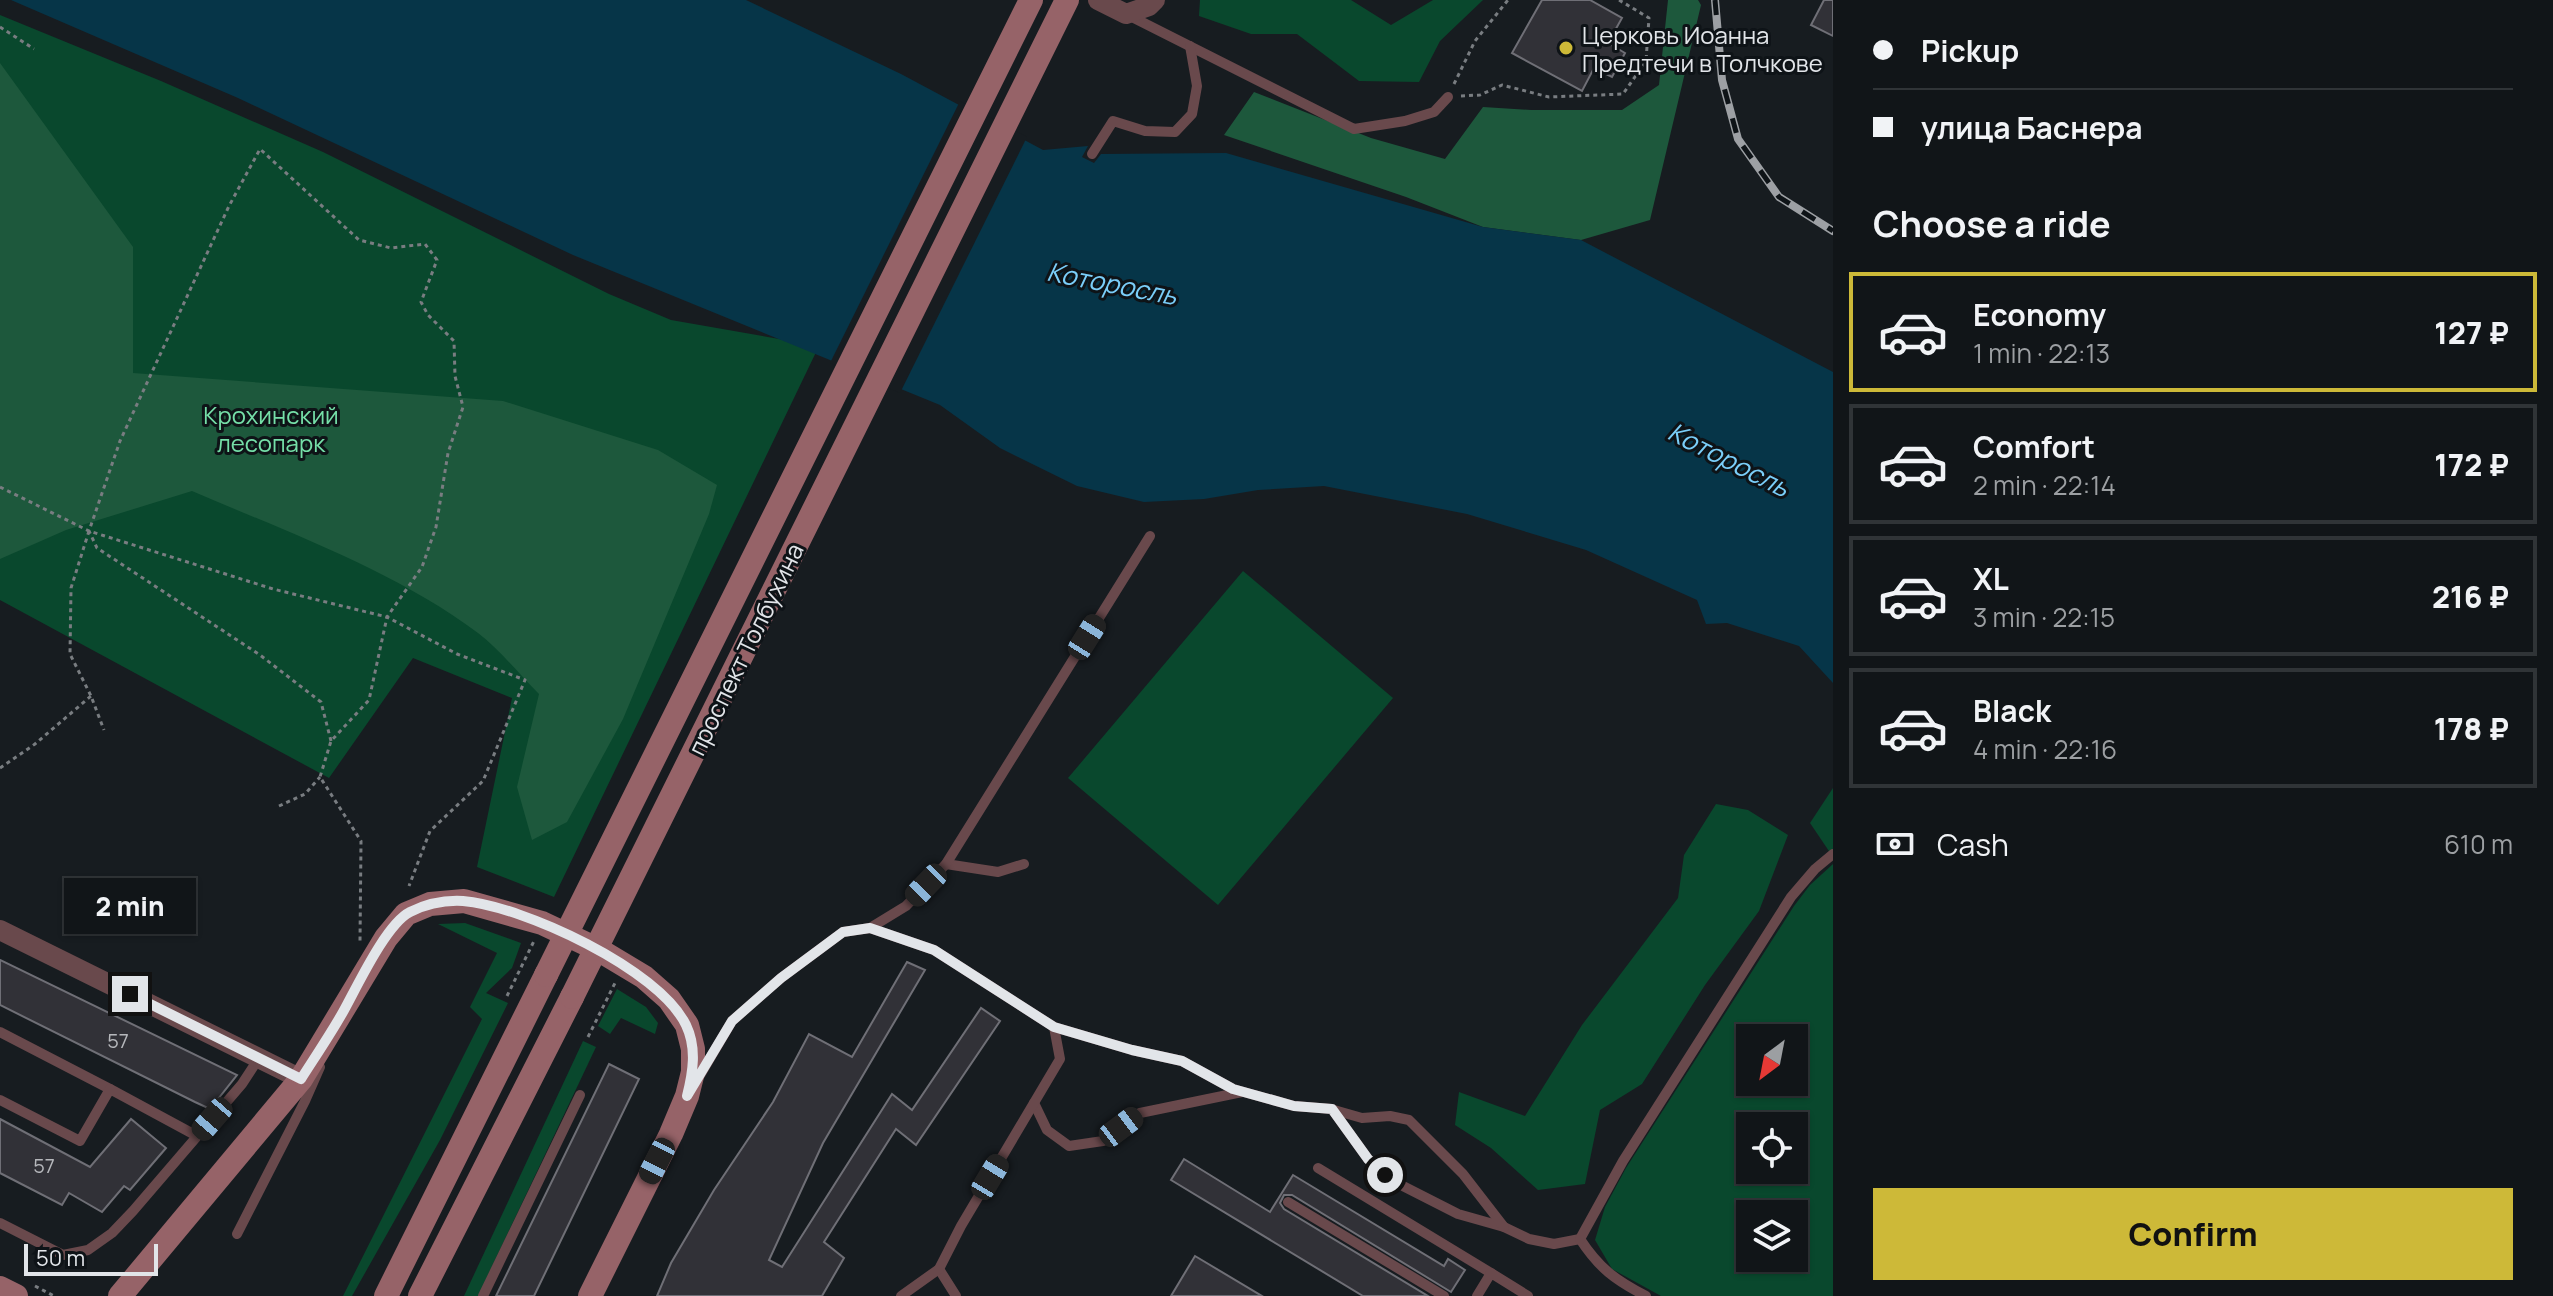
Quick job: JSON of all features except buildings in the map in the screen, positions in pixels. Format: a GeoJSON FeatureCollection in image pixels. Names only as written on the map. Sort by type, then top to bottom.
{"type":"FeatureCollection","features":[{"type":"Feature","properties":{"kind":"main road","name":"проспект Толбухина"},"geometry":{"type":"LineString","coordinates":[[386,1296],[1031,0]]}},
{"type":"Feature","properties":{"kind":"main road","name":"проспект Толбухина"},"geometry":{"type":"LineString","coordinates":[[420,1296],[572,997],[1067,0]]}},
{"type":"Feature","properties":{"kind":"main road"},"geometry":{"type":"LineString","coordinates":[[120,1296],[301,1079],[386,938],[406,914],[430,904],[464,901],[542,923],[599,950],[644,977],[669,999],[687,1025],[693,1049],[693,1072],[687,1096],[590,1296]]}},
{"type":"Feature","properties":{"kind":"main road"},"geometry":{"type":"LineString","coordinates":[[0,1288],[16,1296]]}},
{"type":"Feature","properties":{"kind":"street"},"geometry":{"type":"LineString","coordinates":[[1098,0],[1126,14],[1149,6],[1155,0]]}},
{"type":"Feature","properties":{"kind":"street"},"geometry":{"type":"LineString","coordinates":[[0,930],[301,1079]]}},
{"type":"Feature","properties":{"kind":"lane"},"geometry":{"type":"LineString","coordinates":[[1126,14],[1354,129],[1405,121],[1434,112],[1448,97]]}},
{"type":"Feature","properties":{"kind":"lane"},"geometry":{"type":"LineString","coordinates":[[1092,154],[1113,121],[1145,131],[1175,132],[1192,114],[1197,86],[1190,46]]}},
{"type":"Feature","properties":{"kind":"lane"},"geometry":{"type":"LineString","coordinates":[[687,1096],[732,1021],[781,978],[843,932],[870,928],[906,906],[946,864],[1150,536]]}},
{"type":"Feature","properties":{"kind":"lane"},"geometry":{"type":"LineString","coordinates":[[1580,1239],[1623,1161],[1791,897],[1833,854]]}},
{"type":"Feature","properties":{"kind":"lane"},"geometry":{"type":"LineString","coordinates":[[946,864],[998,872],[1024,864]]}},
{"type":"Feature","properties":{"kind":"lane"},"geometry":{"type":"LineString","coordinates":[[870,928],[934,950],[1054,1027],[1182,1061],[1243,1092],[1294,1106],[1332,1109],[1362,1118],[1390,1116],[1409,1120],[1463,1174],[1504,1227]]}},
{"type":"Feature","properties":{"kind":"lane"},"geometry":{"type":"LineString","coordinates":[[237,1234],[305,1101],[342,1014]]}},
{"type":"Feature","properties":{"kind":"lane"},"geometry":{"type":"LineString","coordinates":[[901,1296],[939,1269],[1060,1059],[1054,1027]]}},
{"type":"Feature","properties":{"kind":"lane"},"geometry":{"type":"LineString","coordinates":[[0,1032],[197,1136]]}},
{"type":"Feature","properties":{"kind":"lane"},"geometry":{"type":"LineString","coordinates":[[0,1223],[63,1255],[88,1250],[112,1233],[133,1211],[242,1084],[259,1058]]}},
{"type":"Feature","properties":{"kind":"lane"},"geometry":{"type":"LineString","coordinates":[[0,1100],[77,1142],[82,1140],[110,1089]]}},
{"type":"Feature","properties":{"kind":"lane"},"geometry":{"type":"LineString","coordinates":[[1034,1103],[1047,1130],[1069,1146],[1103,1141],[1140,1113],[1243,1092]]}},
{"type":"Feature","properties":{"kind":"lane"},"geometry":{"type":"LineString","coordinates":[[483,1296],[580,1095]]}},
{"type":"Feature","properties":{"kind":"lane"},"geometry":{"type":"LineString","coordinates":[[1332,1109],[1368,1159],[1385,1175],[1458,1214],[1504,1227],[1529,1239],[1554,1244],[1580,1239]]}},
{"type":"Feature","properties":{"kind":"lane"},"geometry":{"type":"LineString","coordinates":[[1318,1168],[1528,1296]]}},
{"type":"Feature","properties":{"kind":"lane"},"geometry":{"type":"LineString","coordinates":[[1288,1202],[1444,1296]]}},
{"type":"Feature","properties":{"kind":"lane"},"geometry":{"type":"LineString","coordinates":[[1580,1239],[1597,1264],[1623,1284],[1646,1296]]}},
{"type":"Feature","properties":{"kind":"lane"},"geometry":{"type":"LineString","coordinates":[[939,1269],[956,1296]]}},
{"type":"Feature","properties":{"kind":"lane"},"geometry":{"type":"LineString","coordinates":[[1477,1296],[1491,1273]]}},
{"type":"Feature","properties":{"kind":"path"},"geometry":{"type":"LineString","coordinates":[[1508,0],[1475,41],[1448,97],[1480,95],[1502,85],[1549,97],[1623,94],[1646,61],[1649,18],[1619,0]]}},
{"type":"Feature","properties":{"kind":"path"},"geometry":{"type":"LineString","coordinates":[[0,27],[34,49]]}},
{"type":"Feature","properties":{"kind":"path"},"geometry":{"type":"LineString","coordinates":[[104,730],[70,654],[71,588],[120,441],[229,206],[260,149],[359,240],[391,248],[425,244],[437,260],[421,302],[428,315],[454,341],[455,376],[463,407],[448,453],[436,527],[422,567],[387,617],[369,700],[331,741],[320,777],[305,794],[279,806]]}},
{"type":"Feature","properties":{"kind":"path"},"geometry":{"type":"LineString","coordinates":[[0,487],[89,531],[273,589],[387,617],[457,654],[525,680],[483,781],[430,831],[409,886]]}},
{"type":"Feature","properties":{"kind":"path"},"geometry":{"type":"LineString","coordinates":[[89,531],[97,548],[260,655],[321,702],[331,741]]}},
{"type":"Feature","properties":{"kind":"path"},"geometry":{"type":"LineString","coordinates":[[0,768],[35,744],[91,696]]}},
{"type":"Feature","properties":{"kind":"path"},"geometry":{"type":"LineString","coordinates":[[320,777],[361,841],[360,949]]}},
{"type":"Feature","properties":{"kind":"path"},"geometry":{"type":"LineString","coordinates":[[507,996],[534,941]]}},
{"type":"Feature","properties":{"kind":"path"},"geometry":{"type":"LineString","coordinates":[[588,1037],[616,981]]}},
{"type":"Feature","properties":{"kind":"green space"},"geometry":{"type":"Polygon","coordinates":[[[1200,0],[1351,0],[1391,25],[1433,0],[1483,0],[1440,41],[1419,82],[1359,81],[1297,34],[1251,34],[1199,16],[1200,0]]]}},
{"type":"Feature","properties":{"kind":"green space"},"geometry":{"type":"Polygon","coordinates":[[[1668,0],[1698,0],[1701,5],[1650,220],[1581,240],[1483,227],[1406,197],[1224,135],[1254,92],[1371,138],[1445,159],[1483,107],[1622,110],[1659,85],[1668,0]]]}},
{"type":"Feature","properties":{"kind":"green space","name":"Крохинский лесопарк"},"geometry":{"type":"Polygon","coordinates":[[[0,15],[323,152],[609,294],[671,320],[819,346],[554,897],[477,867],[512,698],[413,658],[329,778],[0,600],[0,15]]]}},
{"type":"Feature","properties":{"kind":"green space"},"geometry":{"type":"Polygon","coordinates":[[[0,63],[133,247],[133,373],[503,401],[658,450],[717,485],[709,514],[623,719],[567,822],[532,840],[517,787],[539,694],[478,633],[412,590],[340,554],[192,491],[66,530],[0,559],[0,63]]]}},
{"type":"Feature","properties":{"kind":"green space"},"geometry":{"type":"Polygon","coordinates":[[[1243,571],[1393,698],[1218,905],[1068,778],[1243,571]]]}},
{"type":"Feature","properties":{"kind":"green space"},"geometry":{"type":"Polygon","coordinates":[[[1833,788],[1833,857],[1810,823],[1833,788]]]}},
{"type":"Feature","properties":{"kind":"green space"},"geometry":{"type":"Polygon","coordinates":[[[1716,804],[1748,810],[1788,835],[1759,911],[1705,985],[1642,1084],[1600,1110],[1585,1184],[1538,1190],[1491,1148],[1455,1125],[1459,1092],[1525,1116],[1582,1025],[1678,898],[1684,855],[1716,804]]]}},
{"type":"Feature","properties":{"kind":"green space"},"geometry":{"type":"Polygon","coordinates":[[[1833,864],[1833,1296],[1661,1296],[1612,1269],[1595,1240],[1605,1207],[1626,1168],[1810,885],[1833,864]]]}},
{"type":"Feature","properties":{"kind":"green space"},"geometry":{"type":"Polygon","coordinates":[[[465,923],[521,943],[512,968],[486,993],[508,1003],[440,1140],[352,1296],[343,1296],[482,1019],[470,1007],[497,953],[438,924],[465,923]]]}},
{"type":"Feature","properties":{"kind":"green space"},"geometry":{"type":"Polygon","coordinates":[[[617,989],[646,1007],[658,1023],[655,1034],[621,1018],[610,1034],[598,1026],[617,989]]]}},
{"type":"Feature","properties":{"kind":"green space"},"geometry":{"type":"Polygon","coordinates":[[[583,1041],[596,1047],[478,1296],[464,1296],[583,1041]]]}},
{"type":"Feature","properties":{"kind":"water","name":"Которосль"},"geometry":{"type":"Polygon","coordinates":[[[11,0],[746,0],[901,74],[1043,150],[1088,146],[1082,157],[1094,163],[1101,154],[1226,153],[1483,227],[1581,240],[1833,372],[1833,683],[1799,646],[1727,623],[1706,624],[1697,600],[1586,550],[1467,514],[1324,486],[1144,502],[1077,486],[1000,448],[940,405],[573,255],[238,98],[11,0]]]}},
{"type":"Feature","properties":{"kind":"pier"},"geometry":{"type":"Polygon","coordinates":[[[960,101],[1027,137],[900,393],[830,363],[960,101]]]}},
{"type":"Feature","properties":{"kind":"railway"},"geometry":{"type":"LineString","coordinates":[[1715,0],[1722,80],[1738,139],[1779,197],[1833,231]]}},
{"type":"Feature","properties":{"kind":"place","name":"Церковь Иоанна Предтечи в Толчкове"},"geometry":{"type":"Point","coordinates":[1566,48]}},
{"type":"Feature","properties":{"kind":"route"},"geometry":{"type":"LineString","coordinates":[[130,994],[301,1079],[361,977],[406,914],[430,904],[464,901],[542,923],[599,950],[644,977],[669,999],[687,1025],[693,1049],[693,1072],[687,1096],[732,1021],[781,978],[843,932],[870,928],[934,950],[1054,1027],[1182,1061],[1233,1089],[1294,1106],[1332,1109],[1368,1159],[1385,1175]]}}]}
